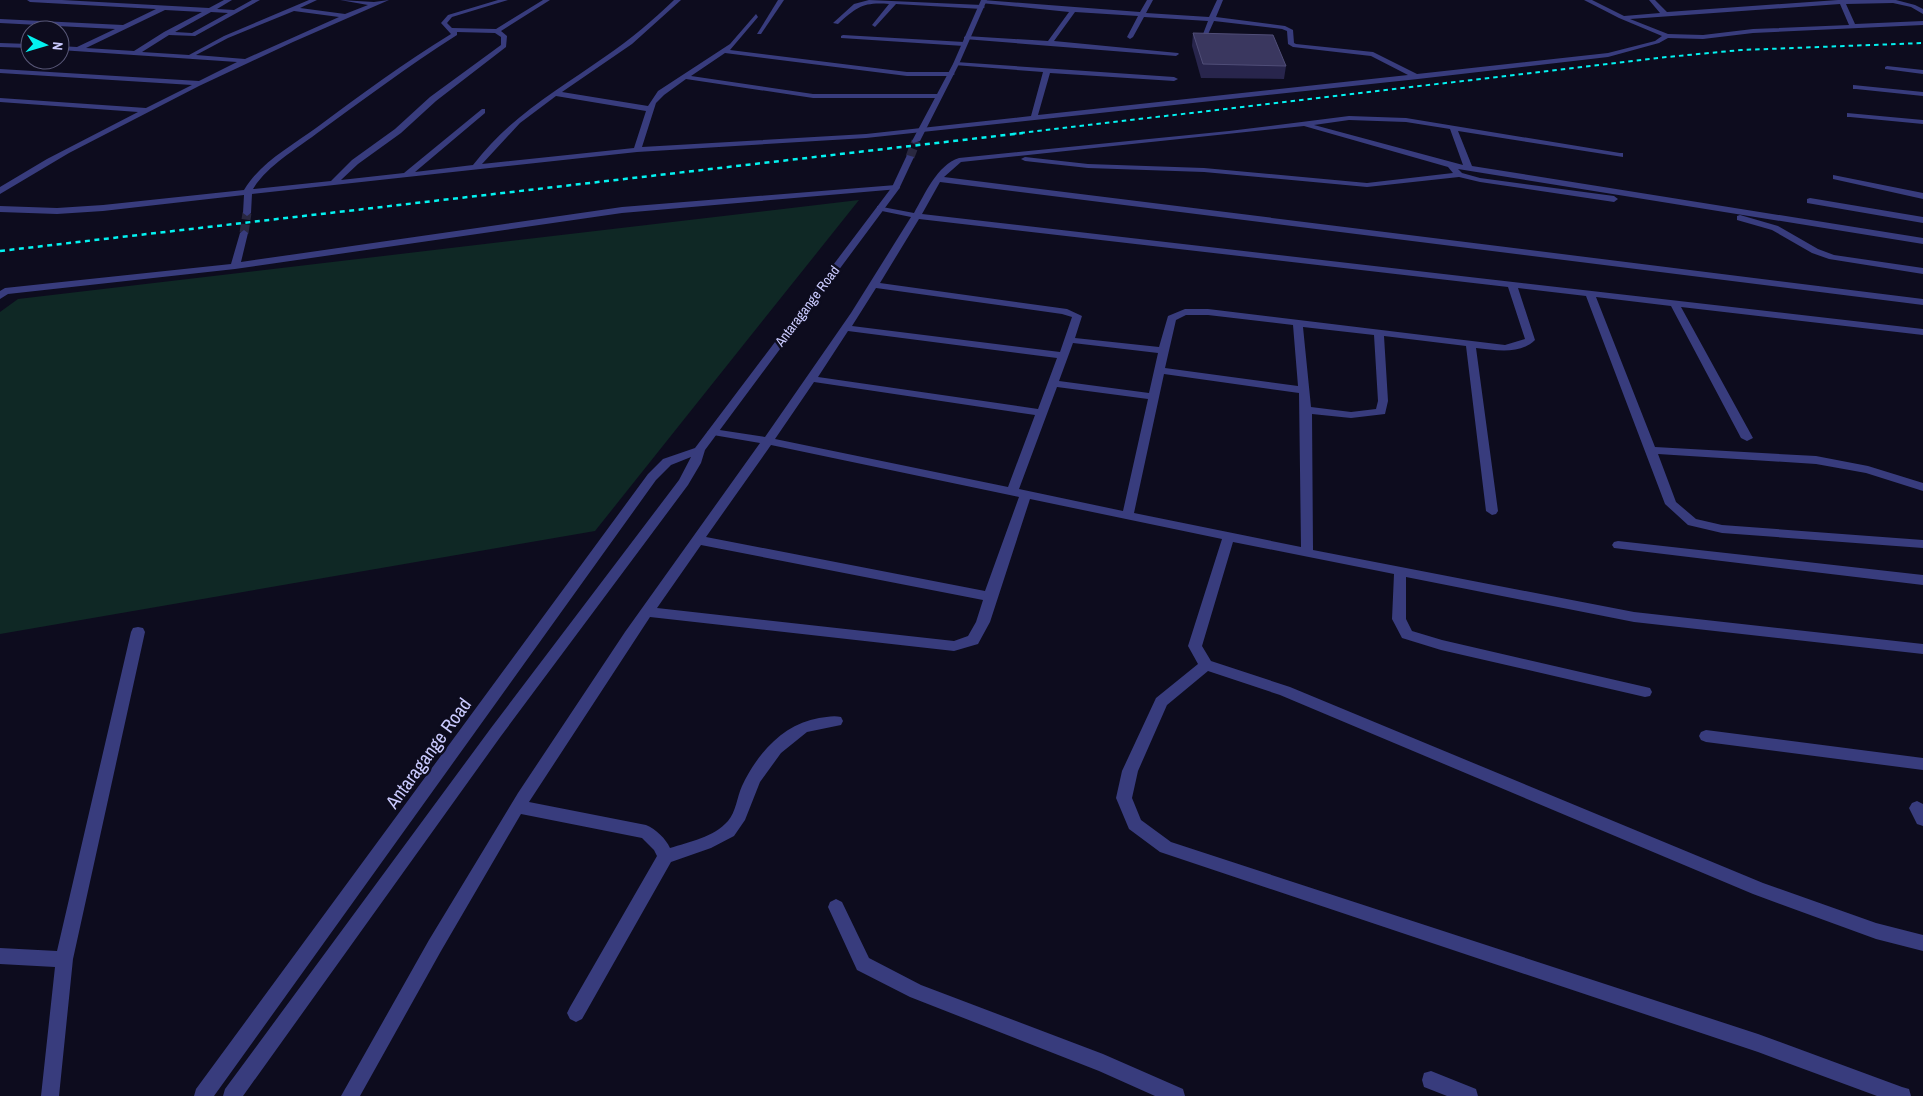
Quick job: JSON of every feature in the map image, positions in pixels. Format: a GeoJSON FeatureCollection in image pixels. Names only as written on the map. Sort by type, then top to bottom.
{"type":"FeatureCollection","features":[{"type":"Feature","properties":{"kind":"street"},"geometry":{"type":"LineString","coordinates":[[30,0],[237,12]]}},
{"type":"Feature","properties":{"kind":"street"},"geometry":{"type":"LineString","coordinates":[[79,49],[179,0]]}},
{"type":"Feature","properties":{"kind":"street"},"geometry":{"type":"LineString","coordinates":[[136,53],[166,33],[229,0]]}},
{"type":"Feature","properties":{"kind":"street"},"geometry":{"type":"LineString","coordinates":[[166,33],[193,35],[256,0]]}},
{"type":"Feature","properties":{"kind":"street"},"geometry":{"type":"LineString","coordinates":[[190,56],[226,37],[314,0]]}},
{"type":"Feature","properties":{"kind":"street"},"geometry":{"type":"LineString","coordinates":[[343,0],[375,4]]}},
{"type":"Feature","properties":{"kind":"street"},"geometry":{"type":"LineString","coordinates":[[0,191],[54,158],[201,83],[346,16],[386,0]]}},
{"type":"Feature","properties":{"kind":"street"},"geometry":{"type":"LineString","coordinates":[[505,0],[450,16],[444,23],[446,27],[452,30],[497,31],[547,0]]}},
{"type":"Feature","properties":{"kind":"street"},"geometry":{"type":"LineString","coordinates":[[476,167],[502,134],[539,102],[636,37],[678,0]]}},
{"type":"Feature","properties":{"kind":"street"},"geometry":{"type":"LineString","coordinates":[[759,33],[781,0]]}},
{"type":"Feature","properties":{"kind":"street"},"geometry":{"type":"LineString","coordinates":[[1130,37],[1150,0]]}},
{"type":"Feature","properties":{"kind":"street"},"geometry":{"type":"LineString","coordinates":[[1202,41],[1220,0]]}},
{"type":"Feature","properties":{"kind":"street"},"geometry":{"type":"LineString","coordinates":[[1587,0],[1621,18],[1667,36],[1703,37],[1753,31],[1923,23]]}},
{"type":"Feature","properties":{"kind":"street"},"geometry":{"type":"LineString","coordinates":[[1652,0],[1665,14]]}},
{"type":"Feature","properties":{"kind":"street"},"geometry":{"type":"LineString","coordinates":[[1738,0],[1755,8]]}},
{"type":"Feature","properties":{"kind":"street"},"geometry":{"type":"LineString","coordinates":[[1621,18],[1842,1],[1894,2],[1913,6],[1923,12]]}},
{"type":"Feature","properties":{"kind":"street"},"geometry":{"type":"LineString","coordinates":[[1842,1],[1851,19],[1852,26]]}},
{"type":"Feature","properties":{"kind":"street"},"geometry":{"type":"LineString","coordinates":[[836,22],[860,2],[983,3],[1212,19],[1283,27],[1290,30],[1291,44],[1295,46],[1373,54],[1418,76]]}},
{"type":"Feature","properties":{"kind":"street"},"geometry":{"type":"LineString","coordinates":[[875,25],[894,2]]}},
{"type":"Feature","properties":{"kind":"street"},"geometry":{"type":"LineString","coordinates":[[916,141],[920,128],[956,64],[983,3]]}},
{"type":"Feature","properties":{"kind":"street"},"geometry":{"type":"LineString","coordinates":[[292,9],[346,16]]}},
{"type":"Feature","properties":{"kind":"street"},"geometry":{"type":"LineString","coordinates":[[1050,43],[1073,10]]}},
{"type":"Feature","properties":{"kind":"street"},"geometry":{"type":"LineString","coordinates":[[637,150],[650,109],[661,93],[741,37],[756,16]]}},
{"type":"Feature","properties":{"kind":"street"},"geometry":{"type":"LineString","coordinates":[[0,21],[122,27]]}},
{"type":"Feature","properties":{"kind":"street"},"geometry":{"type":"LineString","coordinates":[[247,213],[248,191],[255,179],[278,159],[405,64],[455,34],[452,30]]}},
{"type":"Feature","properties":{"kind":"street"},"geometry":{"type":"LineString","coordinates":[[334,182],[355,162],[398,131],[433,100],[504,46],[504,36],[497,31]]}},
{"type":"Feature","properties":{"kind":"street"},"geometry":{"type":"LineString","coordinates":[[0,210],[58,211],[103,208],[637,150],[866,136],[920,128],[1608,55],[1657,42],[1667,36]]}},
{"type":"Feature","properties":{"kind":"street"},"geometry":{"type":"LineString","coordinates":[[843,37],[1050,43],[1176,54]]}},
{"type":"Feature","properties":{"kind":"street"},"geometry":{"type":"LineString","coordinates":[[0,45],[20,46]]}},
{"type":"Feature","properties":{"kind":"street"},"geometry":{"type":"LineString","coordinates":[[70,49],[248,61]]}},
{"type":"Feature","properties":{"kind":"street"},"geometry":{"type":"LineString","coordinates":[[724,50],[897,73],[950,74]]}},
{"type":"Feature","properties":{"kind":"street"},"geometry":{"type":"LineString","coordinates":[[956,64],[1174,79]]}},
{"type":"Feature","properties":{"kind":"street"},"geometry":{"type":"LineString","coordinates":[[1887,68],[1923,72]]}},
{"type":"Feature","properties":{"kind":"street"},"geometry":{"type":"LineString","coordinates":[[0,70],[201,83]]}},
{"type":"Feature","properties":{"kind":"street"},"geometry":{"type":"LineString","coordinates":[[1034,117],[1047,70]]}},
{"type":"Feature","properties":{"kind":"street"},"geometry":{"type":"LineString","coordinates":[[685,77],[813,96],[938,96]]}},
{"type":"Feature","properties":{"kind":"street"},"geometry":{"type":"LineString","coordinates":[[1856,87],[1923,94]]}},
{"type":"Feature","properties":{"kind":"street"},"geometry":{"type":"LineString","coordinates":[[554,93],[650,109]]}},
{"type":"Feature","properties":{"kind":"street"},"geometry":{"type":"LineString","coordinates":[[0,100],[148,110]]}},
{"type":"Feature","properties":{"kind":"street"},"geometry":{"type":"LineString","coordinates":[[406,175],[482,111]]}},
{"type":"Feature","properties":{"kind":"street"},"geometry":{"type":"LineString","coordinates":[[1850,115],[1923,122]]}},
{"type":"Feature","properties":{"kind":"street"},"geometry":{"type":"LineString","coordinates":[[350,1096],[476,873],[585,701],[848,328],[918,216],[938,179],[950,166],[959,160],[1349,118],[1406,120],[1620,155]]}},
{"type":"Feature","properties":{"kind":"street"},"geometry":{"type":"LineString","coordinates":[[1302,124],[1451,165],[1923,241]]}},
{"type":"Feature","properties":{"kind":"street"},"geometry":{"type":"LineString","coordinates":[[1453,128],[1468,167]]}},
{"type":"Feature","properties":{"kind":"street","name":"Antaragange Road"},"geometry":{"type":"LineString","coordinates":[[232,1096],[496,732],[684,482],[695,463],[699,450],[896,187],[910,157]]}},
{"type":"Feature","properties":{"kind":"street"},"geometry":{"type":"LineString","coordinates":[[985,158],[1026,159],[1106,167],[1204,170],[1367,185],[1459,175],[1480,180],[1748,220],[1775,228],[1815,251],[1832,257],[1923,271]]}},
{"type":"Feature","properties":{"kind":"street"},"geometry":{"type":"LineString","coordinates":[[1451,165],[1459,175]]}},
{"type":"Feature","properties":{"kind":"street"},"geometry":{"type":"LineString","coordinates":[[1836,177],[1923,196]]}},
{"type":"Feature","properties":{"kind":"street"},"geometry":{"type":"LineString","coordinates":[[938,179],[1359,231],[1590,262],[1923,302]]}},
{"type":"Feature","properties":{"kind":"street"},"geometry":{"type":"LineString","coordinates":[[2,293],[235,266],[622,210],[896,187]]}},
{"type":"Feature","properties":{"kind":"street"},"geometry":{"type":"LineString","coordinates":[[1810,202],[1923,220]]}},
{"type":"Feature","properties":{"kind":"street"},"geometry":{"type":"LineString","coordinates":[[880,208],[918,216],[1923,332]]}},
{"type":"Feature","properties":{"kind":"street"},"geometry":{"type":"LineString","coordinates":[[235,266],[244,233]]}},
{"type":"Feature","properties":{"kind":"street"},"geometry":{"type":"LineString","coordinates":[[1128,515],[1171,318],[1184,312],[1208,312],[1504,348],[1520,346],[1530,340],[1512,284]]}},
{"type":"Feature","properties":{"kind":"street"},"geometry":{"type":"LineString","coordinates":[[875,285],[1064,310],[1077,316],[1070,340],[1012,491]]}},
{"type":"Feature","properties":{"kind":"street"},"geometry":{"type":"LineString","coordinates":[[1590,293],[1671,504],[1692,522],[1722,529],[1923,544]]}},
{"type":"Feature","properties":{"kind":"street"},"geometry":{"type":"LineString","coordinates":[[1674,303],[1747,438]]}},
{"type":"Feature","properties":{"kind":"street"},"geometry":{"type":"LineString","coordinates":[[1298,323],[1306,410],[1307,553]]}},
{"type":"Feature","properties":{"kind":"street"},"geometry":{"type":"LineString","coordinates":[[848,328],[1063,356]]}},
{"type":"Feature","properties":{"kind":"street"},"geometry":{"type":"LineString","coordinates":[[1306,410],[1351,414],[1381,412],[1383,401],[1379,334]]}},
{"type":"Feature","properties":{"kind":"street"},"geometry":{"type":"LineString","coordinates":[[1070,340],[1164,350]]}},
{"type":"Feature","properties":{"kind":"street"},"geometry":{"type":"LineString","coordinates":[[1471,345],[1492,511]]}},
{"type":"Feature","properties":{"kind":"street"},"geometry":{"type":"LineString","coordinates":[[1160,370],[1304,390]]}},
{"type":"Feature","properties":{"kind":"street"},"geometry":{"type":"LineString","coordinates":[[812,379],[1042,413]]}},
{"type":"Feature","properties":{"kind":"street"},"geometry":{"type":"LineString","coordinates":[[1053,383],[1154,397]]}},
{"type":"Feature","properties":{"kind":"street"},"geometry":{"type":"LineString","coordinates":[[713,432],[767,441],[1307,553],[1634,617],[1923,649]]}},
{"type":"Feature","properties":{"kind":"street","name":"Antaragange Road"},"geometry":{"type":"LineString","coordinates":[[204,1096],[652,478],[667,462],[699,450]]}},
{"type":"Feature","properties":{"kind":"street"},"geometry":{"type":"LineString","coordinates":[[1650,450],[1816,460],[1868,470],[1923,487]]}},
{"type":"Feature","properties":{"kind":"street"},"geometry":{"type":"LineString","coordinates":[[648,612],[954,646],[973,640],[983,622],[1026,494]]}},
{"type":"Feature","properties":{"kind":"street"},"geometry":{"type":"LineString","coordinates":[[1229,536],[1195,646],[1206,665],[1285,691],[1759,889],[1876,931],[1923,943]]}},
{"type":"Feature","properties":{"kind":"street"},"geometry":{"type":"LineString","coordinates":[[698,540],[990,597]]}},
{"type":"Feature","properties":{"kind":"street"},"geometry":{"type":"LineString","coordinates":[[1618,545],[1923,580]]}},
{"type":"Feature","properties":{"kind":"street"},"geometry":{"type":"LineString","coordinates":[[1400,570],[1399,619],[1407,634],[1441,645],[1645,692]]}},
{"type":"Feature","properties":{"kind":"street"},"geometry":{"type":"LineString","coordinates":[[50,1096],[64,959],[138,632]]}},
{"type":"Feature","properties":{"kind":"street"},"geometry":{"type":"LineString","coordinates":[[1206,665],[1161,702],[1130,771],[1124,798],[1135,824],[1166,847],[1758,1042],[1902,1096]]}},
{"type":"Feature","properties":{"kind":"street"},"geometry":{"type":"LineString","coordinates":[[576,1013],[665,857],[701,845],[728,831],[739,819],[745,797],[757,771],[786,740],[804,728],[836,721]]}},
{"type":"Feature","properties":{"kind":"street"},"geometry":{"type":"LineString","coordinates":[[1706,736],[1923,764]]}},
{"type":"Feature","properties":{"kind":"street"},"geometry":{"type":"LineString","coordinates":[[518,807],[646,832],[661,846],[665,857]]}},
{"type":"Feature","properties":{"kind":"street"},"geometry":{"type":"LineString","coordinates":[[836,907],[864,964],[916,991],[1103,1063],[1176,1096]]}},
{"type":"Feature","properties":{"kind":"street"},"geometry":{"type":"LineString","coordinates":[[0,956],[64,959]]}},
{"type":"Feature","properties":{"kind":"street"},"geometry":{"type":"LineString","coordinates":[[1431,1080],[1469,1096]]}},
{"type":"Feature","properties":{"kind":"green space"},"geometry":{"type":"Polygon","coordinates":[[[859,200],[595,531],[0,634],[0,312],[18,299],[859,200]]]}},
{"type":"Feature","properties":{"kind":"building"},"geometry":{"type":"Polygon","coordinates":[[[1193,33],[1273,35],[1286,66],[1203,64],[1193,33]]]}},
{"type":"Feature","properties":{"kind":"tunnel"},"geometry":{"type":"LineString","coordinates":[[910,157],[916,141]]}},
{"type":"Feature","properties":{"kind":"tunnel"},"geometry":{"type":"LineString","coordinates":[[244,233],[247,213]]}},
{"type":"Feature","properties":{"kind":"railway"},"geometry":{"type":"LineString","coordinates":[[1012,134],[1667,57],[1741,50],[1923,43]]}},
{"type":"Feature","properties":{"kind":"railway"},"geometry":{"type":"LineString","coordinates":[[0,251],[1023,133]]}}]}
